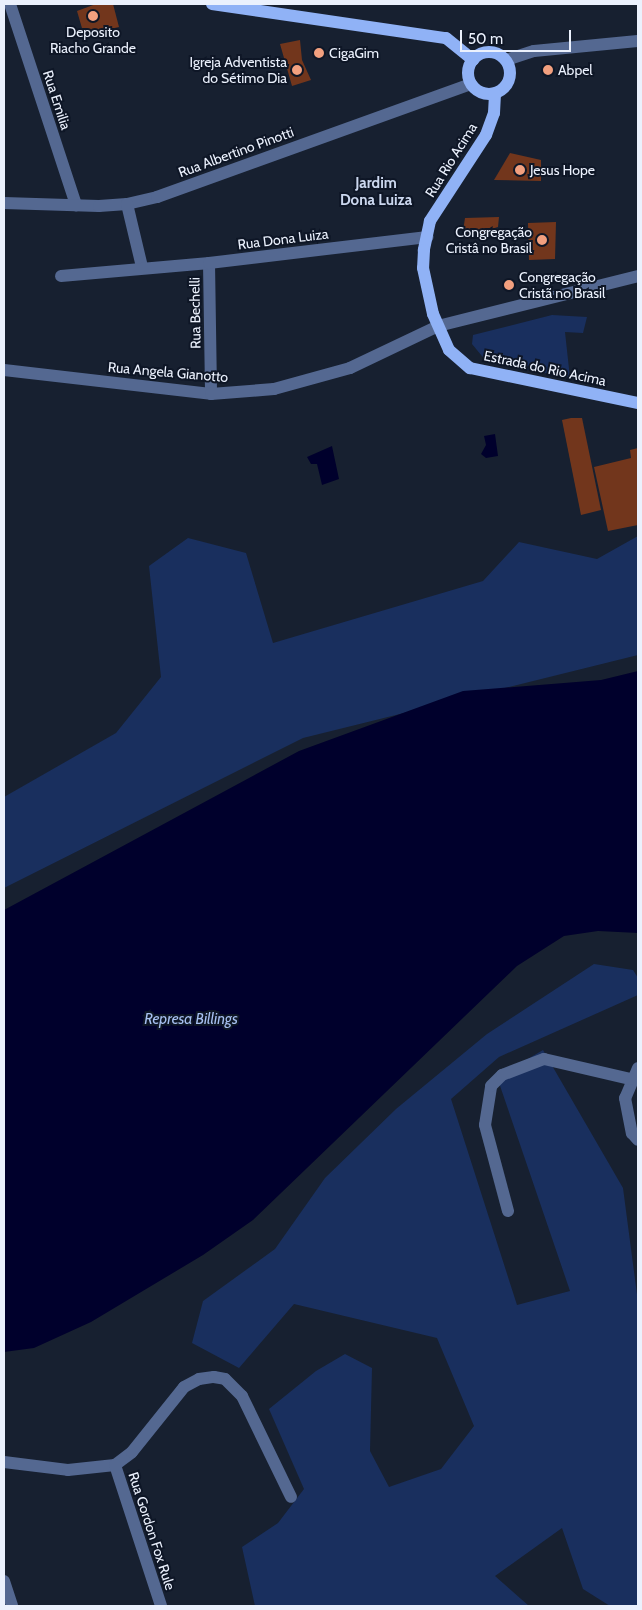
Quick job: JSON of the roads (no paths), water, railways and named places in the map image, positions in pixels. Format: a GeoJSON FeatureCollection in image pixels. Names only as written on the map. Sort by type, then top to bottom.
{"type":"FeatureCollection","features":[{"type":"Feature","properties":{"kind":"main road"},"geometry":{"type":"LineString","coordinates":[[212,4],[446,38],[473,60]]}},
{"type":"Feature","properties":{"kind":"main road"},"geometry":{"type":"LineString","coordinates":[[487,52],[506,60],[509,80],[494,94],[481,93],[471,84],[468,70],[473,60],[487,52]]}},
{"type":"Feature","properties":{"kind":"main road","name":"Rua Rio Acima"},"geometry":{"type":"LineString","coordinates":[[438,326],[423,268],[430,221],[486,135],[494,113],[494,94]]}},
{"type":"Feature","properties":{"kind":"main road","name":"Estrada do Rio Acima"},"geometry":{"type":"LineString","coordinates":[[438,326],[449,350],[470,368],[638,403]]}},
{"type":"Feature","properties":{"kind":"street","name":"Rua Emilia"},"geometry":{"type":"LineString","coordinates":[[10,4],[76,205]]}},
{"type":"Feature","properties":{"kind":"street"},"geometry":{"type":"LineString","coordinates":[[506,60],[542,50],[638,41]]}},
{"type":"Feature","properties":{"kind":"street","name":"Rua Albertino Pinotti"},"geometry":{"type":"LineString","coordinates":[[4,203],[127,204],[157,197],[471,84]]}},
{"type":"Feature","properties":{"kind":"street"},"geometry":{"type":"LineString","coordinates":[[127,204],[142,267]]}},
{"type":"Feature","properties":{"kind":"street","name":"Rua Dona Luiza"},"geometry":{"type":"LineString","coordinates":[[61,276],[209,262],[427,237]]}},
{"type":"Feature","properties":{"kind":"street","name":"Rua Bechelli"},"geometry":{"type":"LineString","coordinates":[[209,262],[211,394]]}},
{"type":"Feature","properties":{"kind":"street","name":"Rua Angela Gianotto"},"geometry":{"type":"LineString","coordinates":[[4,370],[211,394],[274,389],[350,368],[438,326],[638,276]]}},
{"type":"Feature","properties":{"kind":"street"},"geometry":{"type":"LineString","coordinates":[[508,1211],[485,1125],[491,1086],[502,1075],[544,1059],[630,1079]]}},
{"type":"Feature","properties":{"kind":"street"},"geometry":{"type":"LineString","coordinates":[[638,1068],[630,1079],[625,1098],[626,1113],[632,1132],[638,1140]]}},
{"type":"Feature","properties":{"kind":"street"},"geometry":{"type":"LineString","coordinates":[[4,1462],[68,1470],[115,1465],[132,1452],[184,1388],[199,1379],[214,1376],[225,1379],[242,1396],[291,1497]]}},
{"type":"Feature","properties":{"kind":"street","name":"Rua Gordon Fox Rule"},"geometry":{"type":"LineString","coordinates":[[115,1465],[161,1606]]}},
{"type":"Feature","properties":{"kind":"street"},"geometry":{"type":"LineString","coordinates":[[4,1580],[12,1606]]}},
{"type":"Feature","properties":{"kind":"water"},"geometry":{"type":"Polygon","coordinates":[[[495,434],[498,456],[486,458],[481,454],[486,445],[484,436],[495,434]]]}},
{"type":"Feature","properties":{"kind":"water"},"geometry":{"type":"Polygon","coordinates":[[[332,446],[339,479],[322,485],[317,464],[311,464],[307,457],[332,446]]]}},
{"type":"Feature","properties":{"kind":"water","name":"Represa Billings"},"geometry":{"type":"Polygon","coordinates":[[[638,671],[638,933],[598,931],[564,936],[517,966],[253,1220],[203,1255],[91,1322],[34,1348],[4,1352],[4,910],[299,751],[463,691],[601,680],[638,671]]]}},
{"type":"Feature","properties":{"kind":"place","name":"Deposito Riacho Grande"},"geometry":{"type":"Point","coordinates":[93,16]}},
{"type":"Feature","properties":{"kind":"place","name":"CigaGim"},"geometry":{"type":"Point","coordinates":[319,53]}},
{"type":"Feature","properties":{"kind":"place","name":"Igreja Adventista do Sétimo Dia"},"geometry":{"type":"Point","coordinates":[297,70]}},
{"type":"Feature","properties":{"kind":"place","name":"Abpel"},"geometry":{"type":"Point","coordinates":[548,70]}},
{"type":"Feature","properties":{"kind":"place","name":"Jesus Hope"},"geometry":{"type":"Point","coordinates":[520,170]}},
{"type":"Feature","properties":{"kind":"place","name":"Congregação Cristâ no Brasil"},"geometry":{"type":"Point","coordinates":[542,240]}},
{"type":"Feature","properties":{"kind":"place","name":"Congregação Cristã no Brasil"},"geometry":{"type":"Point","coordinates":[509,285]}},
{"type":"Feature","properties":{"kind":"district","name":"Jardim Dona Luiza"},"geometry":{"type":"Point","coordinates":[376,192]}}]}
